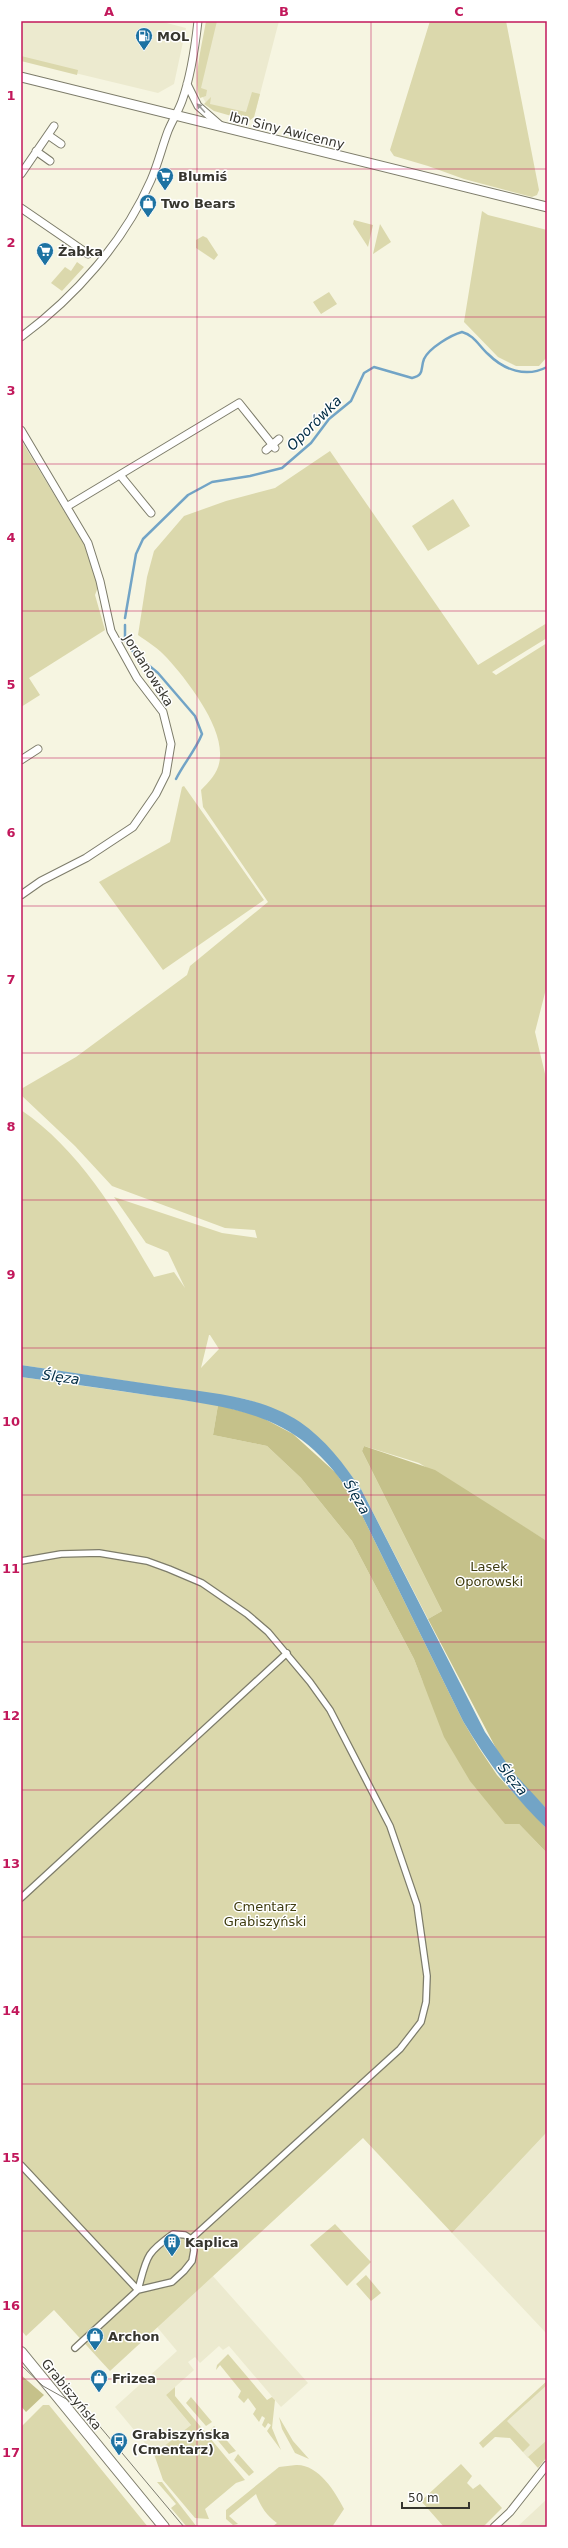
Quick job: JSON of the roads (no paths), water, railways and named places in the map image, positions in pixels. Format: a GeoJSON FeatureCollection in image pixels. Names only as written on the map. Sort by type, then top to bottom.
{"type":"FeatureCollection","features":[{"type":"Feature","properties":{"kind":"main road","name":"Grabiszyńska"},"geometry":{"type":"LineString","coordinates":[[21,2352],[164,2527]]}},
{"type":"Feature","properties":{"kind":"street"},"geometry":{"type":"LineString","coordinates":[[21,337],[71,294],[111,247],[144,194],[157,164],[168,130],[177,116],[187,83],[198,21]]}},
{"type":"Feature","properties":{"kind":"street","name":"Ibn Siny Awicenny"},"geometry":{"type":"LineString","coordinates":[[21,77],[547,207]]}},
{"type":"Feature","properties":{"kind":"street"},"geometry":{"type":"LineString","coordinates":[[187,83],[198,106],[223,127]]}},
{"type":"Feature","properties":{"kind":"street"},"geometry":{"type":"LineString","coordinates":[[21,174],[54,126]]}},
{"type":"Feature","properties":{"kind":"street"},"geometry":{"type":"LineString","coordinates":[[48,134],[61,144]]}},
{"type":"Feature","properties":{"kind":"street"},"geometry":{"type":"LineString","coordinates":[[36,151],[50,161]]}},
{"type":"Feature","properties":{"kind":"street"},"geometry":{"type":"LineString","coordinates":[[21,208],[88,254]]}},
{"type":"Feature","properties":{"kind":"street"},"geometry":{"type":"LineString","coordinates":[[68,506],[239,403],[274,446]]}},
{"type":"Feature","properties":{"kind":"street","name":"Jordanowska"},"geometry":{"type":"LineString","coordinates":[[21,430],[68,506],[91,551],[111,631],[137,678],[163,712],[171,738],[171,749],[166,774],[156,794],[133,827],[86,858],[41,881],[21,895]]}},
{"type":"Feature","properties":{"kind":"street"},"geometry":{"type":"LineString","coordinates":[[266,450],[274,446],[279,439]]}},
{"type":"Feature","properties":{"kind":"street"},"geometry":{"type":"LineString","coordinates":[[120,475],[151,513]]}},
{"type":"Feature","properties":{"kind":"street"},"geometry":{"type":"LineString","coordinates":[[21,760],[38,749]]}},
{"type":"Feature","properties":{"kind":"street"},"geometry":{"type":"LineString","coordinates":[[21,1561],[61,1554],[99,1553],[147,1561],[202,1583],[247,1614],[268,1632],[287,1653],[330,1710],[396,1840],[417,1905],[427,1976],[426,2002],[421,2022],[400,2049],[191,2239]]}},
{"type":"Feature","properties":{"kind":"street"},"geometry":{"type":"LineString","coordinates":[[21,1898],[287,1653]]}},
{"type":"Feature","properties":{"kind":"street"},"geometry":{"type":"LineString","coordinates":[[21,2165],[138,2290]]}},
{"type":"Feature","properties":{"kind":"street"},"geometry":{"type":"LineString","coordinates":[[75,2348],[138,2290],[172,2282],[184,2271],[192,2261],[194,2250],[191,2239],[185,2235],[173,2234],[158,2245],[147,2256],[138,2290]]}},
{"type":"Feature","properties":{"kind":"street"},"geometry":{"type":"LineString","coordinates":[[494,2527],[510,2512],[547,2465]]}},
{"type":"Feature","properties":{"kind":"water","name":"Ślęza"},"geometry":{"type":"Polygon","coordinates":[[[21,1365],[233,1396],[268,1406],[284,1413],[300,1422],[318,1436],[341,1461],[361,1489],[485,1732],[512,1771],[547,1809],[547,1829],[501,1778],[472,1736],[463,1721],[356,1503],[336,1474],[315,1451],[293,1434],[270,1422],[245,1413],[187,1401],[21,1377],[21,1365]]]}},
{"type":"Feature","properties":{"kind":"waterway","name":"Oporówka"},"geometry":{"type":"LineString","coordinates":[[125,618],[136,554],[143,539],[188,495],[212,482],[250,476],[282,468],[311,443],[329,419],[351,401],[364,373],[374,367],[412,378],[416,377],[421,371],[424,359],[435,346],[462,332],[473,338],[494,360],[508,368],[516,371],[531,372],[547,367]]}},
{"type":"Feature","properties":{"kind":"waterway","name":"Oporówka"},"geometry":{"type":"LineString","coordinates":[[125,625],[125,640],[134,653],[158,673],[195,716],[202,734],[176,779]]}},
{"type":"Feature","properties":{"kind":"tram line"},"geometry":{"type":"LineString","coordinates":[[21,2365],[43,2386],[86,2410],[184,2527]]}},
{"type":"Feature","properties":{"kind":"place","name":"MOL"},"geometry":{"type":"Point","coordinates":[144,51]}},
{"type":"Feature","properties":{"kind":"place","name":"Blumiś"},"geometry":{"type":"Point","coordinates":[165,191]}},
{"type":"Feature","properties":{"kind":"place","name":"Two Bears"},"geometry":{"type":"Point","coordinates":[148,218]}},
{"type":"Feature","properties":{"kind":"place","name":"Żabka"},"geometry":{"type":"Point","coordinates":[45,266]}},
{"type":"Feature","properties":{"kind":"place","name":"Kaplica"},"geometry":{"type":"Point","coordinates":[172,2257]}},
{"type":"Feature","properties":{"kind":"place","name":"Archon"},"geometry":{"type":"Point","coordinates":[95,2351]}},
{"type":"Feature","properties":{"kind":"place","name":"Frizea"},"geometry":{"type":"Point","coordinates":[99,2393]}},
{"type":"Feature","properties":{"kind":"place","name":"Grabiszyńska (Cmentarz)"},"geometry":{"type":"Point","coordinates":[119,2456]}},
{"type":"Feature","properties":{"kind":"park label","name":"Lasek Oporowski"},"geometry":{"type":"Point","coordinates":[489,1574]}},
{"type":"Feature","properties":{"kind":"park label","name":"Cmentarz Grabiszyński"},"geometry":{"type":"Point","coordinates":[265,1914]}}]}
